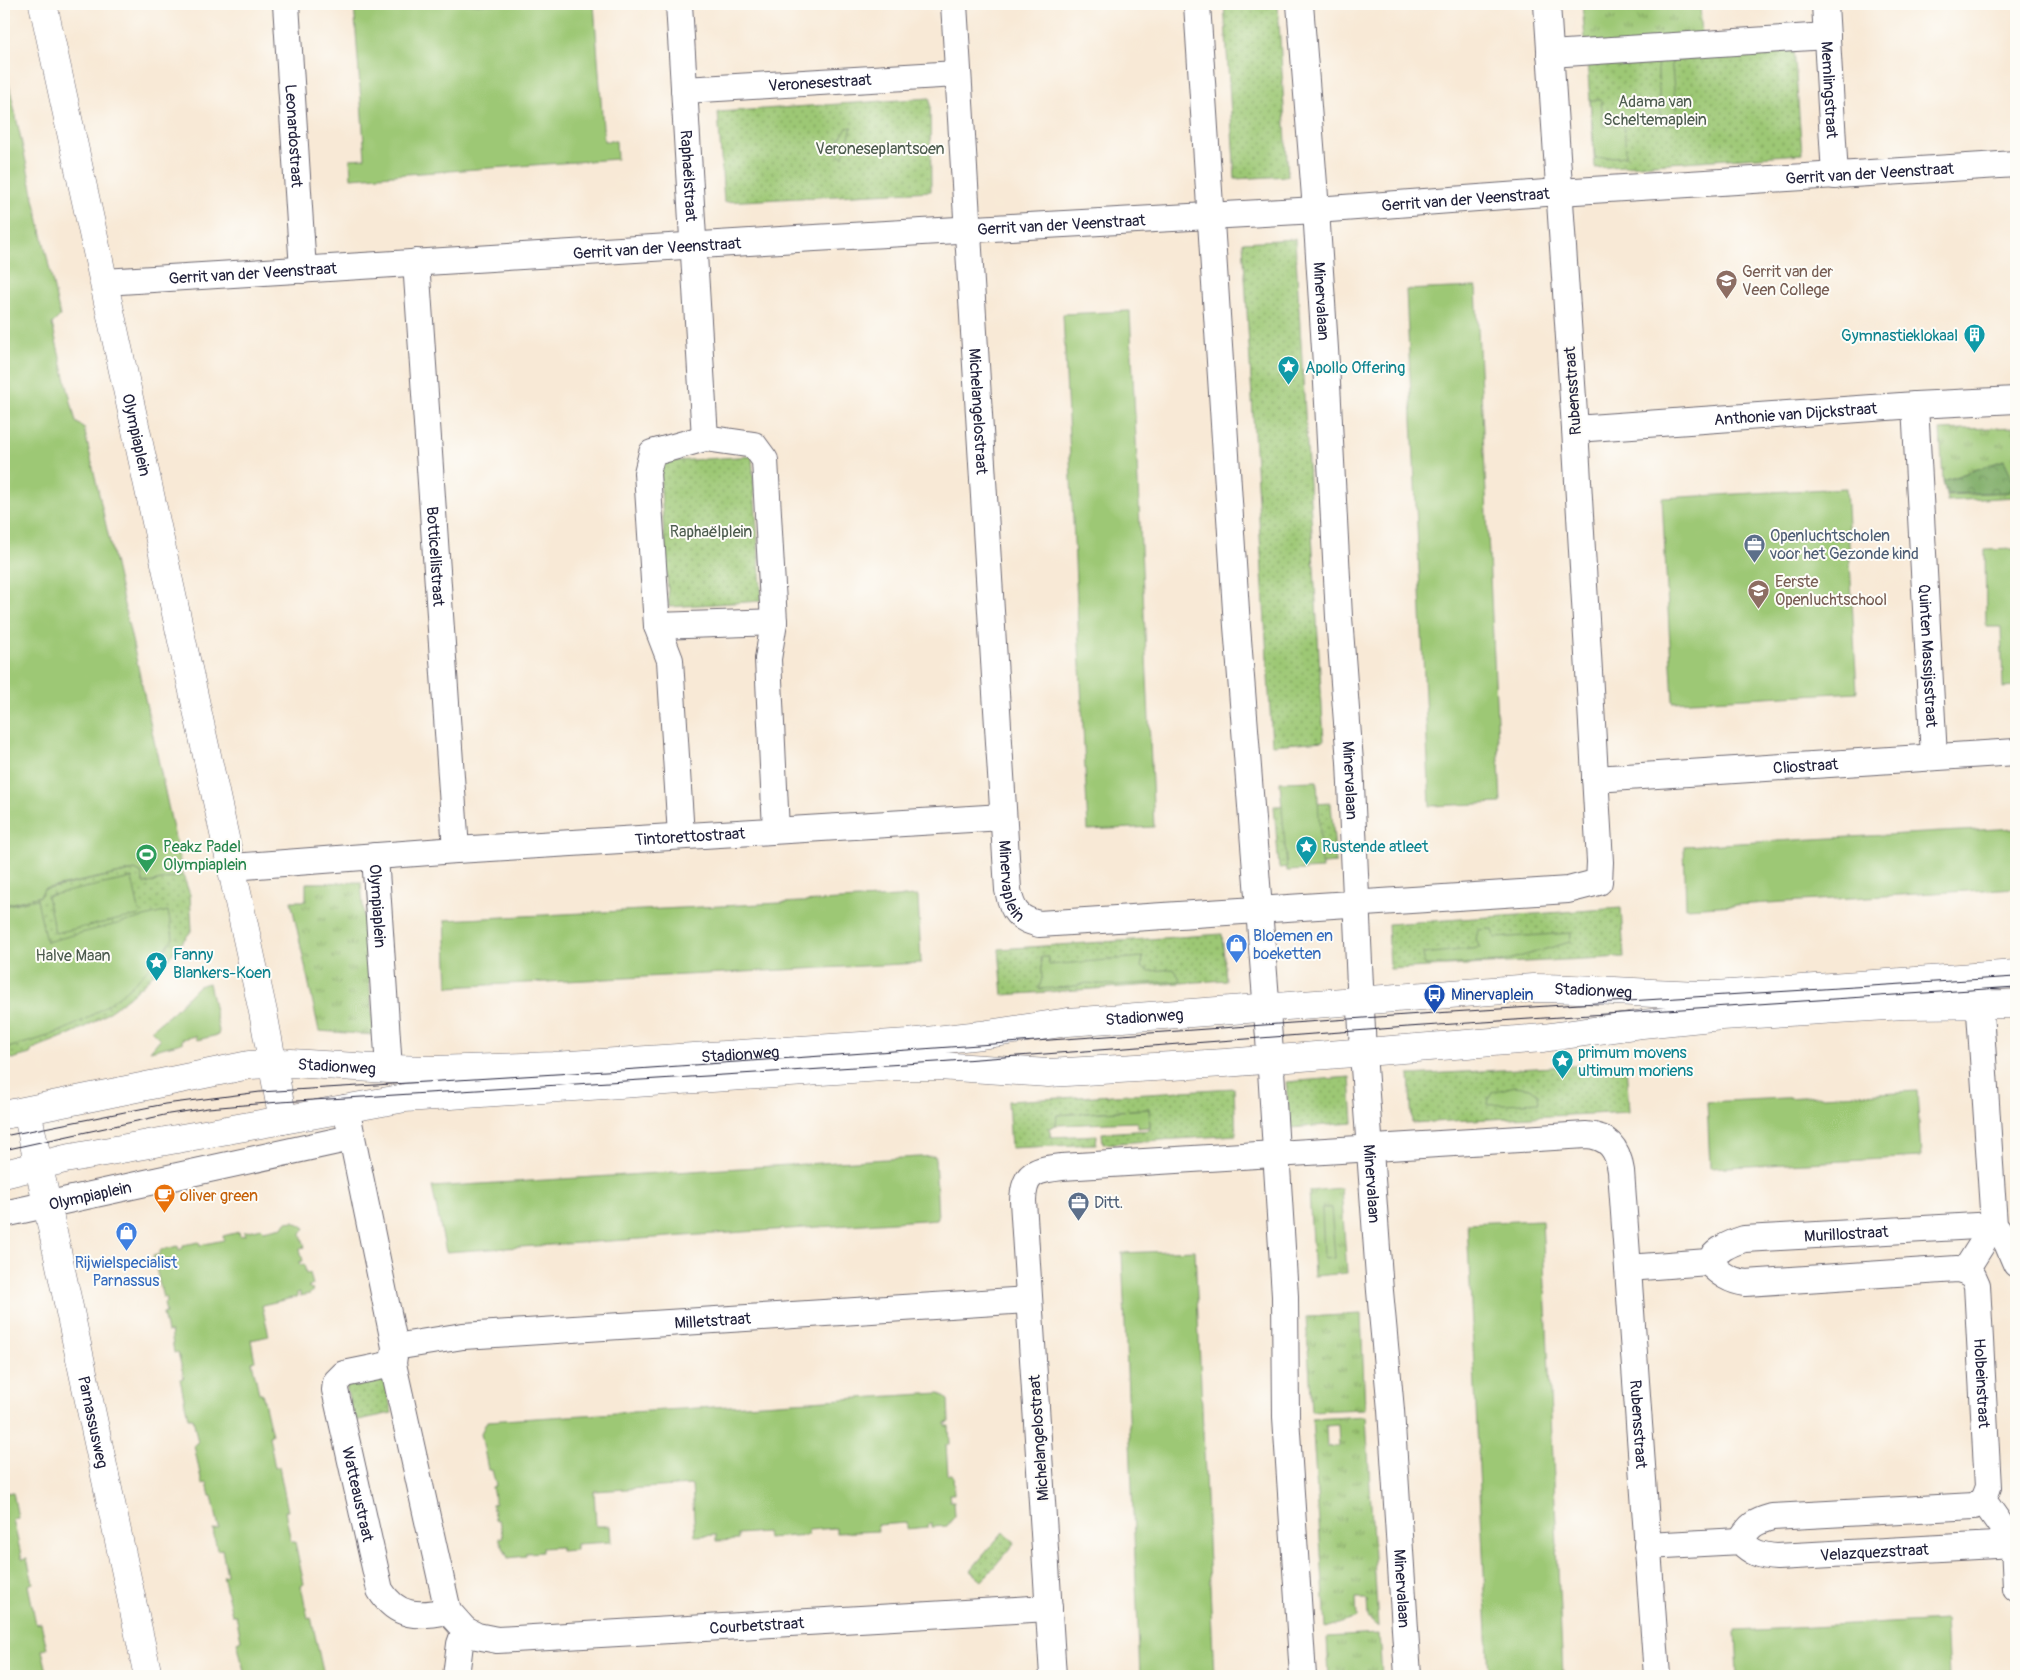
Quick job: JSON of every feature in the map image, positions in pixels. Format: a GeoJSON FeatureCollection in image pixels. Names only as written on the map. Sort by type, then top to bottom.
{"type":"FeatureCollection","features":[{"type":"Feature","properties":{"kind":"main road","name":"Olympiaplein"},"geometry":{"type":"LineString","coordinates":[[43,4],[271,1048],[283,1120]]}},
{"type":"Feature","properties":{"kind":"main road","name":"Stadionweg"},"geometry":{"type":"LineString","coordinates":[[272,1063],[388,1069],[554,1066],[908,1043],[981,1035],[1068,1022],[1533,988],[1583,988],[1684,995],[1715,995],[2016,974]]}},
{"type":"Feature","properties":{"kind":"main road","name":"Stadionweg"},"geometry":{"type":"LineString","coordinates":[[283,1120],[405,1098],[475,1092],[898,1066],[938,1066],[1048,1073],[1270,1060],[1543,1038],[1642,1024],[1722,1016],[1904,1005],[2016,1004]]}},
{"type":"Feature","properties":{"kind":"main road"},"geometry":{"type":"LineString","coordinates":[[38,1166],[15,1113],[249,1065],[272,1063]]}},
{"type":"Feature","properties":{"kind":"main road"},"geometry":{"type":"LineString","coordinates":[[4,1174],[65,1159],[283,1120]]}},
{"type":"Feature","properties":{"kind":"main road","name":"Parnassusweg"},"geometry":{"type":"LineString","coordinates":[[38,1166],[148,1676]]}},
{"type":"Feature","properties":{"kind":"street","name":"Leonardostraat"},"geometry":{"type":"LineString","coordinates":[[286,4],[303,270]]}},
{"type":"Feature","properties":{"kind":"street","name":"Raphaëlstraat"},"geometry":{"type":"LineString","coordinates":[[678,4],[704,438]]}},
{"type":"Feature","properties":{"kind":"street","name":"Michelangelostraat"},"geometry":{"type":"LineString","coordinates":[[954,4],[1004,817]]}},
{"type":"Feature","properties":{"kind":"street"},"geometry":{"type":"LineString","coordinates":[[1197,4],[1237,626],[1276,1154],[1285,1296],[1286,1418],[1303,1676]]}},
{"type":"Feature","properties":{"kind":"street","name":"Minervalaan"},"geometry":{"type":"LineString","coordinates":[[1300,4],[1316,210],[1350,762],[1363,1053],[1380,1292],[1392,1420],[1408,1676]]}},
{"type":"Feature","properties":{"kind":"street","name":"Rubensstraat"},"geometry":{"type":"LineString","coordinates":[[1547,4],[1575,429],[1595,779]]}},
{"type":"Feature","properties":{"kind":"street","name":"Memlingstraat"},"geometry":{"type":"LineString","coordinates":[[1825,4],[1836,176]]}},
{"type":"Feature","properties":{"kind":"street"},"geometry":{"type":"LineString","coordinates":[[1550,54],[1827,36]]}},
{"type":"Feature","properties":{"kind":"street","name":"Veronesestraat"},"geometry":{"type":"LineString","coordinates":[[684,90],[957,74]]}},
{"type":"Feature","properties":{"kind":"street","name":"Gerrit van der Veenstraat"},"geometry":{"type":"LineString","coordinates":[[104,282],[1316,210],[1559,192],[2016,164]]}},
{"type":"Feature","properties":{"kind":"street","name":"Botticellistraat"},"geometry":{"type":"LineString","coordinates":[[416,262],[456,850]]}},
{"type":"Feature","properties":{"kind":"street","name":"Anthonie van Dijckstraat"},"geometry":{"type":"LineString","coordinates":[[1575,429],[1916,405],[2016,400]]}},
{"type":"Feature","properties":{"kind":"street","name":"Quinten Massijsstraat"},"geometry":{"type":"LineString","coordinates":[[1916,405],[1934,756]]}},
{"type":"Feature","properties":{"kind":"street"},"geometry":{"type":"LineString","coordinates":[[681,836],[670,660],[657,626],[647,473],[652,453],[704,438],[754,445],[765,460],[774,622],[768,659],[776,830]]}},
{"type":"Feature","properties":{"kind":"street"},"geometry":{"type":"LineString","coordinates":[[657,626],[774,622]]}},
{"type":"Feature","properties":{"kind":"street","name":"Cliostraat"},"geometry":{"type":"LineString","coordinates":[[1595,779],[2016,752]]}},
{"type":"Feature","properties":{"kind":"street","name":"Minervaplein"},"geometry":{"type":"LineString","coordinates":[[1004,817],[1010,903],[1017,914],[1026,921],[1039,924],[1355,904],[1568,890],[1599,882],[1600,862],[1595,779]]}},
{"type":"Feature","properties":{"kind":"street","name":"Tintorettostraat"},"geometry":{"type":"LineString","coordinates":[[375,856],[1004,817]]}},
{"type":"Feature","properties":{"kind":"street","name":"Olympiaplein"},"geometry":{"type":"LineString","coordinates":[[232,867],[375,856],[388,1069]]}},
{"type":"Feature","properties":{"kind":"street"},"geometry":{"type":"LineString","coordinates":[[1978,977],[1994,1225],[2007,1243],[2016,1264]]}},
{"type":"Feature","properties":{"kind":"street"},"geometry":{"type":"LineString","coordinates":[[346,1108],[394,1355],[457,1621],[460,1644],[456,1676]]}},
{"type":"Feature","properties":{"kind":"street","name":"Rubensstraat"},"geometry":{"type":"LineString","coordinates":[[1370,1148],[1595,1136],[1604,1139],[1614,1148],[1619,1158],[1621,1171],[1657,1676]]}},
{"type":"Feature","properties":{"kind":"street","name":"Olympiaplein"},"geometry":{"type":"LineString","coordinates":[[4,1214],[351,1138]]}},
{"type":"Feature","properties":{"kind":"street"},"geometry":{"type":"LineString","coordinates":[[1276,1154],[1370,1148]]}},
{"type":"Feature","properties":{"kind":"street","name":"Michelangelostraat"},"geometry":{"type":"LineString","coordinates":[[1053,1676],[1023,1187],[1028,1177],[1041,1170],[1276,1154]]}},
{"type":"Feature","properties":{"kind":"street"},"geometry":{"type":"LineString","coordinates":[[1628,1268],[1708,1262],[1718,1273],[1734,1281],[1746,1283],[1957,1269],[1965,1271],[1994,1225]]}},
{"type":"Feature","properties":{"kind":"street","name":"Murillostraat"},"geometry":{"type":"LineString","coordinates":[[1708,1262],[1716,1252],[1729,1244],[1744,1239],[1994,1225]]}},
{"type":"Feature","properties":{"kind":"street","name":"Holbeinstraat"},"geometry":{"type":"LineString","coordinates":[[1965,1271],[1973,1276],[1977,1284],[1988,1487],[1983,1500]]}},
{"type":"Feature","properties":{"kind":"street","name":"Milletstraat"},"geometry":{"type":"LineString","coordinates":[[394,1355],[463,1336],[1029,1300]]}},
{"type":"Feature","properties":{"kind":"street","name":"Watteaustraat"},"geometry":{"type":"LineString","coordinates":[[394,1355],[344,1374],[336,1382],[335,1390],[380,1590],[388,1603],[407,1613],[457,1621]]}},
{"type":"Feature","properties":{"kind":"street"},"geometry":{"type":"LineString","coordinates":[[1647,1546],[1740,1541],[1749,1526],[1760,1520],[1772,1517],[1974,1506],[1983,1500],[2015,1542],[2016,1588]]}},
{"type":"Feature","properties":{"kind":"street","name":"Velazquezstraat"},"geometry":{"type":"LineString","coordinates":[[1740,1541],[1751,1552],[1764,1556],[1778,1557],[2015,1542]]}},
{"type":"Feature","properties":{"kind":"street","name":"Courbetstraat"},"geometry":{"type":"LineString","coordinates":[[457,1621],[477,1636],[497,1640],[1049,1608]]}},
{"type":"Feature","properties":{"kind":"green space"},"geometry":{"type":"Polygon","coordinates":[[[354,4],[594,4],[604,141],[616,141],[617,159],[351,178],[350,159],[365,158],[354,4]]]}},
{"type":"Feature","properties":{"kind":"green space"},"geometry":{"type":"Polygon","coordinates":[[[1224,4],[1278,4],[1288,176],[1235,179],[1224,4]]]}},
{"type":"Feature","properties":{"kind":"green space"},"geometry":{"type":"Polygon","coordinates":[[[1700,4],[1702,40],[1586,50],[1582,5],[1700,4]]]}},
{"type":"Feature","properties":{"kind":"green space","name":"Adama van Scheltemaplein"},"geometry":{"type":"Polygon","coordinates":[[[1794,48],[1802,154],[1595,168],[1587,61],[1794,48]]]}},
{"type":"Feature","properties":{"kind":"green space"},"geometry":{"type":"Polygon","coordinates":[[[1671,57],[1677,124],[1661,125],[1657,58],[1671,57]]]}},
{"type":"Feature","properties":{"kind":"green space"},"geometry":{"type":"Polygon","coordinates":[[[4,62],[60,316],[52,324],[76,422],[84,428],[183,875],[144,884],[141,873],[135,870],[44,889],[40,896],[4,905],[4,62]]]}},
{"type":"Feature","properties":{"kind":"green space","name":"Veroneseplantsoen"},"geometry":{"type":"Polygon","coordinates":[[[930,98],[931,191],[724,202],[718,112],[930,98]]]}},
{"type":"Feature","properties":{"kind":"green space"},"geometry":{"type":"Polygon","coordinates":[[[1590,100],[1601,100],[1603,126],[1624,125],[1626,156],[1595,158],[1590,100]]]}},
{"type":"Feature","properties":{"kind":"green space"},"geometry":{"type":"Polygon","coordinates":[[[852,127],[843,157],[832,150],[847,128],[852,127]]]}},
{"type":"Feature","properties":{"kind":"green space"},"geometry":{"type":"Polygon","coordinates":[[[1295,239],[1324,741],[1272,745],[1243,242],[1295,239]]]}},
{"type":"Feature","properties":{"kind":"green space"},"geometry":{"type":"Polygon","coordinates":[[[1476,287],[1501,803],[1430,806],[1406,290],[1476,287]]]}},
{"type":"Feature","properties":{"kind":"green space"},"geometry":{"type":"Polygon","coordinates":[[[1130,311],[1154,827],[1088,830],[1063,314],[1130,311]]]}},
{"type":"Feature","properties":{"kind":"green space"},"geometry":{"type":"Polygon","coordinates":[[[2016,427],[2016,497],[1947,501],[1946,495],[2010,492],[2004,460],[1943,481],[1940,430],[2016,427]]]}},
{"type":"Feature","properties":{"kind":"green space","name":"Raphaëlplein"},"geometry":{"type":"Polygon","coordinates":[[[752,456],[762,601],[669,607],[659,462],[752,456]]]}},
{"type":"Feature","properties":{"kind":"green space"},"geometry":{"type":"Polygon","coordinates":[[[2004,460],[2014,481],[2010,492],[1946,494],[1943,481],[2004,460]]]}},
{"type":"Feature","properties":{"kind":"green space"},"geometry":{"type":"Polygon","coordinates":[[[1846,488],[1857,692],[1673,702],[1662,498],[1846,488]]]}},
{"type":"Feature","properties":{"kind":"green space"},"geometry":{"type":"Polygon","coordinates":[[[2016,549],[2016,687],[2003,688],[2001,627],[1986,627],[1985,550],[2016,549]]]}},
{"type":"Feature","properties":{"kind":"green space"},"geometry":{"type":"Polygon","coordinates":[[[1317,781],[1322,869],[1287,871],[1280,782],[1317,781]]]}},
{"type":"Feature","properties":{"kind":"green space"},"geometry":{"type":"Polygon","coordinates":[[[1331,803],[1336,863],[1279,868],[1274,806],[1331,803]]]}},
{"type":"Feature","properties":{"kind":"green space"},"geometry":{"type":"Polygon","coordinates":[[[2016,828],[2016,888],[1686,908],[1684,846],[2016,828]]]}},
{"type":"Feature","properties":{"kind":"green space","name":"Halve Maan"},"geometry":{"type":"Polygon","coordinates":[[[135,870],[141,873],[144,884],[183,875],[190,895],[192,930],[151,977],[128,998],[103,1016],[78,1030],[33,1049],[30,1054],[12,1059],[8,1055],[4,1056],[4,905],[40,896],[43,890],[135,870]]]}},
{"type":"Feature","properties":{"kind":"green space"},"geometry":{"type":"Polygon","coordinates":[[[132,878],[140,915],[55,933],[47,896],[132,878]]]}},
{"type":"Feature","properties":{"kind":"green space"},"geometry":{"type":"Polygon","coordinates":[[[361,882],[374,1035],[319,1031],[291,901],[306,901],[306,883],[361,882]]]}},
{"type":"Feature","properties":{"kind":"green space"},"geometry":{"type":"Polygon","coordinates":[[[918,896],[921,963],[448,987],[445,920],[918,896]]]}},
{"type":"Feature","properties":{"kind":"green space","name":"Halve Maan"},"geometry":{"type":"Polygon","coordinates":[[[37,899],[46,942],[168,911],[173,938],[148,969],[102,1009],[66,1029],[43,1038],[4,1049],[4,906],[37,899]]]}},
{"type":"Feature","properties":{"kind":"green space"},"geometry":{"type":"Polygon","coordinates":[[[1621,908],[1624,957],[1390,969],[1388,924],[1621,908]]]}},
{"type":"Feature","properties":{"kind":"green space"},"geometry":{"type":"Polygon","coordinates":[[[1493,929],[1495,938],[1571,933],[1570,942],[1502,962],[1425,965],[1423,954],[1480,948],[1476,940],[1478,930],[1493,929]]]}},
{"type":"Feature","properties":{"kind":"green space"},"geometry":{"type":"Polygon","coordinates":[[[1222,934],[1226,980],[1003,995],[999,949],[1222,934]]]}},
{"type":"Feature","properties":{"kind":"green space"},"geometry":{"type":"Polygon","coordinates":[[[1041,957],[1048,957],[1049,965],[1143,957],[1141,967],[1150,971],[1174,969],[1181,981],[1114,985],[1087,983],[1070,987],[1039,989],[1042,978],[1041,957]]]}},
{"type":"Feature","properties":{"kind":"green space"},"geometry":{"type":"Polygon","coordinates":[[[209,983],[219,1031],[218,1035],[197,1040],[196,1036],[182,1039],[182,1043],[150,1051],[160,1039],[151,1030],[173,1012],[198,986],[209,983]]]}},
{"type":"Feature","properties":{"kind":"green space"},"geometry":{"type":"Polygon","coordinates":[[[1626,1063],[1629,1112],[1412,1123],[1409,1075],[1626,1063]]]}},
{"type":"Feature","properties":{"kind":"green space"},"geometry":{"type":"Polygon","coordinates":[[[1350,1077],[1353,1123],[1290,1128],[1286,1082],[1350,1077]]]}},
{"type":"Feature","properties":{"kind":"green space"},"geometry":{"type":"Polygon","coordinates":[[[1515,1086],[1530,1088],[1538,1094],[1539,1102],[1488,1105],[1492,1092],[1515,1086]]]}},
{"type":"Feature","properties":{"kind":"green space"},"geometry":{"type":"Polygon","coordinates":[[[1234,1088],[1236,1135],[1103,1144],[1102,1133],[1150,1130],[1149,1109],[1057,1115],[1056,1125],[1049,1128],[1051,1137],[1097,1135],[1096,1144],[1011,1148],[1008,1101],[1234,1088]]]}},
{"type":"Feature","properties":{"kind":"green space"},"geometry":{"type":"Polygon","coordinates":[[[1917,1091],[1921,1157],[1710,1168],[1707,1102],[1917,1091]]]}},
{"type":"Feature","properties":{"kind":"green space"},"geometry":{"type":"Polygon","coordinates":[[[1149,1109],[1150,1127],[1137,1128],[1137,1122],[1056,1125],[1057,1115],[1149,1109]]]}},
{"type":"Feature","properties":{"kind":"green space"},"geometry":{"type":"Polygon","coordinates":[[[935,1156],[938,1219],[446,1252],[432,1187],[935,1156]]]}},
{"type":"Feature","properties":{"kind":"green space"},"geometry":{"type":"Polygon","coordinates":[[[1341,1188],[1347,1273],[1314,1276],[1309,1191],[1341,1188]]]}},
{"type":"Feature","properties":{"kind":"green space"},"geometry":{"type":"Polygon","coordinates":[[[1322,1208],[1331,1208],[1335,1258],[1324,1259],[1322,1208]]]}},
{"type":"Feature","properties":{"kind":"green space"},"geometry":{"type":"Polygon","coordinates":[[[1542,1220],[1563,1676],[1489,1676],[1467,1223],[1542,1220]]]}},
{"type":"Feature","properties":{"kind":"green space"},"geometry":{"type":"Polygon","coordinates":[[[294,1221],[305,1228],[301,1234],[305,1247],[300,1249],[303,1261],[299,1262],[300,1265],[304,1264],[306,1274],[310,1273],[313,1285],[308,1287],[313,1290],[310,1294],[300,1296],[300,1292],[297,1293],[297,1297],[262,1305],[269,1336],[251,1340],[255,1361],[252,1362],[272,1435],[269,1436],[275,1468],[279,1467],[288,1511],[285,1511],[291,1542],[295,1542],[304,1584],[301,1586],[308,1618],[311,1617],[324,1676],[245,1676],[237,1642],[241,1640],[236,1615],[232,1615],[223,1576],[227,1575],[222,1549],[217,1550],[213,1530],[219,1528],[212,1496],[210,1496],[207,1483],[202,1484],[194,1445],[198,1443],[193,1418],[188,1418],[180,1379],[184,1378],[178,1352],[174,1353],[171,1331],[167,1332],[163,1314],[166,1313],[164,1303],[167,1302],[166,1297],[163,1298],[153,1256],[160,1254],[160,1250],[178,1246],[179,1250],[183,1248],[183,1245],[199,1242],[200,1245],[224,1240],[223,1236],[239,1232],[240,1236],[245,1235],[244,1232],[262,1228],[263,1231],[283,1227],[286,1222],[294,1221]]]}},
{"type":"Feature","properties":{"kind":"green space"},"geometry":{"type":"Polygon","coordinates":[[[1195,1250],[1214,1676],[1140,1676],[1122,1253],[1195,1250]]]}},
{"type":"Feature","properties":{"kind":"green space"},"geometry":{"type":"Polygon","coordinates":[[[1361,1314],[1365,1409],[1312,1411],[1306,1317],[1361,1314]]]}},
{"type":"Feature","properties":{"kind":"green space"},"geometry":{"type":"Polygon","coordinates":[[[384,1378],[392,1413],[354,1421],[346,1386],[384,1378]]]}},
{"type":"Feature","properties":{"kind":"green space"},"geometry":{"type":"Polygon","coordinates":[[[940,1393],[948,1400],[949,1422],[945,1423],[945,1426],[949,1426],[950,1445],[946,1445],[948,1475],[953,1475],[954,1494],[949,1494],[950,1501],[954,1501],[955,1516],[947,1526],[932,1527],[932,1523],[928,1524],[928,1527],[907,1529],[907,1523],[877,1525],[878,1531],[836,1533],[836,1528],[808,1530],[808,1535],[767,1538],[766,1532],[738,1534],[738,1540],[716,1541],[716,1535],[695,1536],[692,1485],[594,1491],[596,1526],[610,1526],[611,1542],[576,1544],[576,1550],[560,1551],[560,1547],[542,1548],[542,1552],[526,1553],[526,1556],[508,1558],[499,1538],[503,1537],[499,1520],[495,1520],[492,1504],[495,1503],[492,1487],[496,1486],[492,1470],[488,1470],[481,1433],[487,1421],[940,1393]]]}},
{"type":"Feature","properties":{"kind":"green space"},"geometry":{"type":"Polygon","coordinates":[[[1366,1416],[1378,1627],[1368,1618],[1367,1599],[1356,1599],[1357,1618],[1326,1628],[1312,1419],[1366,1416]],[[1338,1425],[1326,1426],[1327,1447],[1339,1446],[1338,1425]]]}},
{"type":"Feature","properties":{"kind":"green space"},"geometry":{"type":"Polygon","coordinates":[[[4,1476],[7,1493],[13,1492],[18,1518],[13,1519],[22,1559],[27,1558],[33,1583],[28,1585],[36,1624],[41,1623],[47,1649],[42,1650],[48,1676],[4,1676],[4,1476]]]}},
{"type":"Feature","properties":{"kind":"green space"},"geometry":{"type":"Polygon","coordinates":[[[1003,1532],[1015,1542],[982,1581],[970,1571],[1003,1532]]]}},
{"type":"Feature","properties":{"kind":"green space"},"geometry":{"type":"Polygon","coordinates":[[[1946,1620],[1949,1676],[1738,1676],[1736,1631],[1946,1620]]]}},
{"type":"Feature","properties":{"kind":"green space"},"geometry":{"type":"Polygon","coordinates":[[[1379,1634],[1382,1676],[1329,1676],[1327,1637],[1379,1634]]]}},
{"type":"Feature","properties":{"kind":"tram line"},"geometry":{"type":"LineString","coordinates":[[4,1136],[165,1104],[260,1092],[622,1070],[1435,1013],[2016,977]]}},
{"type":"Feature","properties":{"kind":"tram line"},"geometry":{"type":"LineString","coordinates":[[4,1150],[169,1114],[208,1108],[280,1102],[937,1062],[1408,1027],[2016,987]]}},
{"type":"Feature","properties":{"kind":"place","name":"Gerrit van der Veen College"},"geometry":{"type":"Point","coordinates":[1726,299]}},
{"type":"Feature","properties":{"kind":"place","name":"Gymnastieklokaal"},"geometry":{"type":"Point","coordinates":[1974,354]}},
{"type":"Feature","properties":{"kind":"place","name":"Apollo Offering"},"geometry":{"type":"Point","coordinates":[1289,386]}},
{"type":"Feature","properties":{"kind":"place","name":"Openluchtscholen voor het Gezonde kind"},"geometry":{"type":"Point","coordinates":[1754,563]}},
{"type":"Feature","properties":{"kind":"place","name":"Eerste Openluchtschool"},"geometry":{"type":"Point","coordinates":[1759,609]}},
{"type":"Feature","properties":{"kind":"place","name":"Rustende atleet"},"geometry":{"type":"Point","coordinates":[1306,865]}},
{"type":"Feature","properties":{"kind":"place","name":"Peakz Padel Olympiaplein"},"geometry":{"type":"Point","coordinates":[147,874]}},
{"type":"Feature","properties":{"kind":"place","name":"Bloemen en boeketten"},"geometry":{"type":"Point","coordinates":[1237,963]}},
{"type":"Feature","properties":{"kind":"place","name":"Fanny Blankers-Koen"},"geometry":{"type":"Point","coordinates":[157,982]}},
{"type":"Feature","properties":{"kind":"place","name":"Minervaplein"},"geometry":{"type":"Point","coordinates":[1435,1013]}},
{"type":"Feature","properties":{"kind":"place","name":"primum movens ultimum moriens"},"geometry":{"type":"Point","coordinates":[1562,1080]}},
{"type":"Feature","properties":{"kind":"place","name":"oliver green"},"geometry":{"type":"Point","coordinates":[164,1214]}},
{"type":"Feature","properties":{"kind":"place","name":"Ditt."},"geometry":{"type":"Point","coordinates":[1078,1221]}},
{"type":"Feature","properties":{"kind":"place","name":"Rijwielspecialist Parnassus"},"geometry":{"type":"Point","coordinates":[126,1252]}}]}
